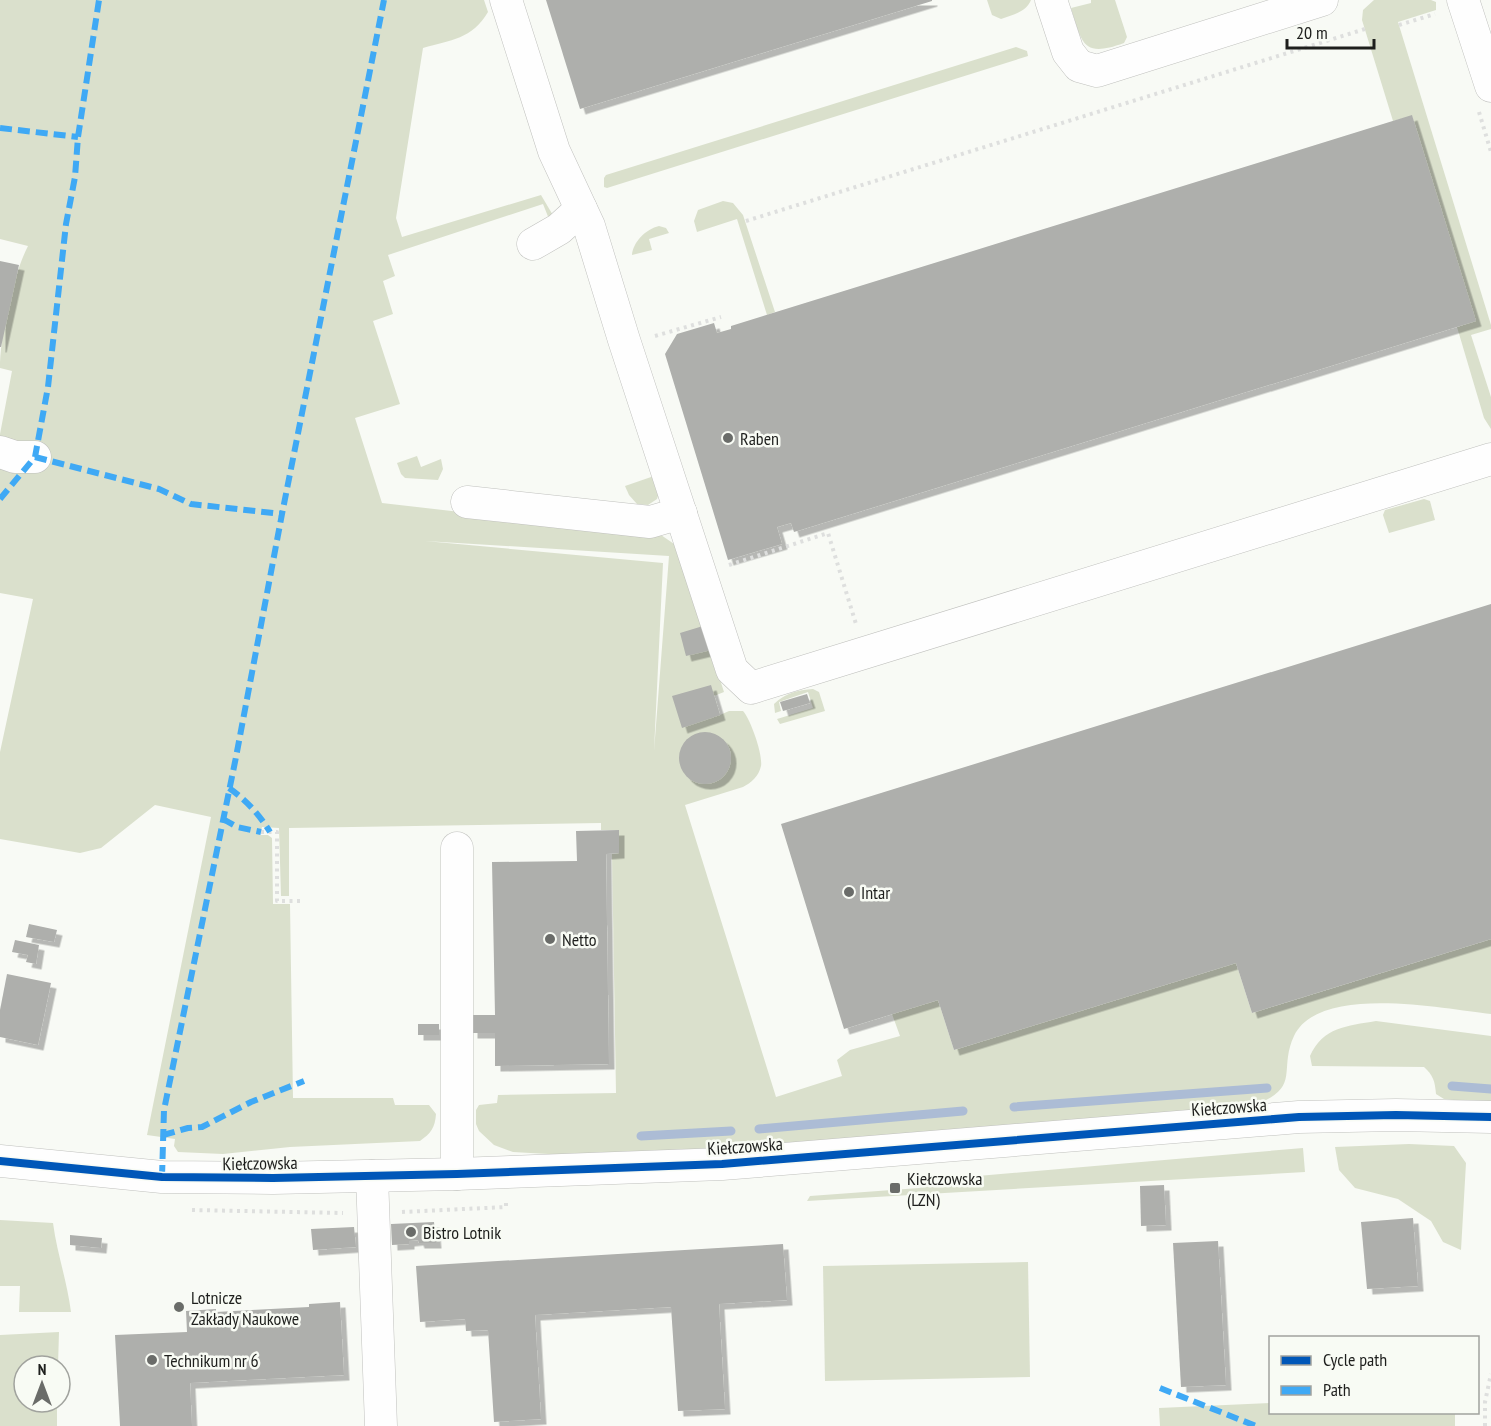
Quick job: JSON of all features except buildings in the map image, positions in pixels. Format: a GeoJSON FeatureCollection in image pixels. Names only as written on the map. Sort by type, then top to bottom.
{"type":"FeatureCollection","features":[{"type":"Feature","properties":{"kind":"street"},"geometry":{"type":"LineString","coordinates":[[506,0],[554,151],[589,226],[732,670],[751,688],[1491,459]]}},
{"type":"Feature","properties":{"kind":"street"},"geometry":{"type":"LineString","coordinates":[[1051,0],[1068,52],[1079,66],[1097,70],[1322,0]]}},
{"type":"Feature","properties":{"kind":"street"},"geometry":{"type":"LineString","coordinates":[[1463,0],[1491,86]]}},
{"type":"Feature","properties":{"kind":"street"},"geometry":{"type":"LineString","coordinates":[[533,244],[559,229],[581,209]]}},
{"type":"Feature","properties":{"kind":"street"},"geometry":{"type":"LineString","coordinates":[[0,452],[15,457],[35,458]]}},
{"type":"Feature","properties":{"kind":"street"},"geometry":{"type":"LineString","coordinates":[[467,502],[650,522],[681,513]]}},
{"type":"Feature","properties":{"kind":"street"},"geometry":{"type":"LineString","coordinates":[[457,848],[458,1174]]}},
{"type":"Feature","properties":{"kind":"street","name":"Kiełczowska"},"geometry":{"type":"LineString","coordinates":[[0,1161],[162,1177],[458,1174],[722,1164],[1299,1117],[1396,1115],[1491,1117]]}},
{"type":"Feature","properties":{"kind":"street"},"geometry":{"type":"LineString","coordinates":[[372,1176],[381,1426]]}},
{"type":"Feature","properties":{"kind":"path"},"geometry":{"type":"LineString","coordinates":[[746,221],[1365,29]]}},
{"type":"Feature","properties":{"kind":"path"},"geometry":{"type":"LineString","coordinates":[[655,336],[721,317]]}},
{"type":"Feature","properties":{"kind":"path"},"geometry":{"type":"LineString","coordinates":[[725,566],[828,533],[858,632]]}},
{"type":"Feature","properties":{"kind":"path"},"geometry":{"type":"LineString","coordinates":[[261,832],[278,832],[278,901],[303,901]]}},
{"type":"Feature","properties":{"kind":"path"},"geometry":{"type":"LineString","coordinates":[[394,1212],[506,1207]]}},
{"type":"Feature","properties":{"kind":"path"},"geometry":{"type":"LineString","coordinates":[[1485,1426],[1485,1402],[1491,1374]]}},
{"type":"Feature","properties":{"kind":"green space"},"geometry":{"type":"Polygon","coordinates":[[[0,0],[484,0],[488,12],[475,28],[460,37],[423,48],[396,218],[402,237],[541,195],[554,217],[551,224],[543,204],[388,255],[395,276],[383,281],[393,314],[373,321],[400,404],[355,418],[382,503],[661,535],[677,546],[724,692],[714,696],[720,715],[729,711],[743,711],[753,729],[760,754],[760,770],[749,783],[743,787],[685,805],[776,1097],[842,1076],[837,1060],[850,1050],[900,1036],[892,1014],[938,1000],[954,1050],[1236,963],[1252,1013],[1491,939],[1491,1014],[1385,1003],[1355,1004],[1329,1010],[1308,1020],[1294,1036],[1284,1085],[1269,1099],[1254,1105],[654,1155],[583,1156],[513,1152],[494,1145],[479,1131],[476,1124],[476,1110],[479,1105],[497,1103],[498,1095],[616,1093],[612,854],[619,853],[619,830],[601,830],[601,823],[289,828],[289,896],[281,896],[279,828],[262,827],[260,835],[268,835],[272,838],[273,904],[290,904],[293,1098],[393,1098],[395,1105],[429,1105],[436,1114],[435,1123],[430,1133],[420,1141],[290,1147],[223,1154],[178,1152],[174,1146],[175,1139],[147,1135],[211,817],[155,805],[101,848],[80,853],[0,839],[0,752],[33,599],[0,593],[0,434],[12,371],[0,368],[1,354],[5,323],[17,273],[28,246],[0,239],[0,0]],[[425,541],[663,563],[654,751],[669,556],[425,541]]]}},
{"type":"Feature","properties":{"kind":"green space"},"geometry":{"type":"Polygon","coordinates":[[[987,0],[1031,0],[1022,10],[1001,19],[992,15],[987,0]]]}},
{"type":"Feature","properties":{"kind":"green space"},"geometry":{"type":"Polygon","coordinates":[[[1091,0],[1115,0],[1127,37],[1124,43],[1100,49],[1086,45],[1078,31],[1071,8],[1091,3],[1091,0]]]}},
{"type":"Feature","properties":{"kind":"green space"},"geometry":{"type":"Polygon","coordinates":[[[1374,0],[1431,0],[1436,2],[1436,10],[1398,22],[1491,325],[1491,329],[1471,335],[1491,397],[1491,429],[1484,418],[1457,327],[1475,321],[1412,116],[1393,121],[1362,20],[1363,10],[1374,0]]]}},
{"type":"Feature","properties":{"kind":"green space"},"geometry":{"type":"Polygon","coordinates":[[[1016,47],[1027,51],[1028,56],[607,188],[604,187],[606,175],[1016,47]]]}},
{"type":"Feature","properties":{"kind":"green space"},"geometry":{"type":"Polygon","coordinates":[[[723,201],[733,203],[743,215],[775,312],[767,315],[737,219],[697,232],[694,221],[698,210],[723,201]]]}},
{"type":"Feature","properties":{"kind":"green space"},"geometry":{"type":"Polygon","coordinates":[[[659,226],[666,228],[669,233],[649,239],[652,250],[632,255],[641,237],[649,230],[659,226]]]}},
{"type":"Feature","properties":{"kind":"green space"},"geometry":{"type":"Polygon","coordinates":[[[417,456],[421,467],[441,459],[443,469],[438,480],[405,478],[401,474],[397,463],[417,456]]]}},
{"type":"Feature","properties":{"kind":"green space"},"geometry":{"type":"Polygon","coordinates":[[[654,476],[659,493],[657,499],[648,505],[637,504],[625,486],[654,476]]]}},
{"type":"Feature","properties":{"kind":"green space"},"geometry":{"type":"Polygon","coordinates":[[[1424,499],[1430,501],[1435,520],[1389,533],[1383,515],[1385,510],[1424,499]]]}},
{"type":"Feature","properties":{"kind":"green space"},"geometry":{"type":"Polygon","coordinates":[[[813,689],[819,692],[825,711],[780,724],[777,719],[813,708],[808,692],[779,702],[781,711],[775,713],[774,704],[792,693],[813,689]]]}},
{"type":"Feature","properties":{"kind":"green space"},"geometry":{"type":"Polygon","coordinates":[[[1376,1021],[1491,1036],[1491,1104],[1444,1099],[1436,1094],[1433,1079],[1424,1067],[1312,1066],[1310,1056],[1315,1046],[1329,1034],[1346,1027],[1376,1021]]]}},
{"type":"Feature","properties":{"kind":"green space"},"geometry":{"type":"Polygon","coordinates":[[[1409,1144],[1454,1146],[1466,1163],[1461,1250],[1443,1242],[1431,1221],[1398,1199],[1355,1188],[1339,1170],[1335,1147],[1409,1144]]]}},
{"type":"Feature","properties":{"kind":"green space"},"geometry":{"type":"Polygon","coordinates":[[[1303,1148],[1305,1172],[807,1201],[810,1196],[919,1188],[966,1177],[1303,1148]]]}},
{"type":"Feature","properties":{"kind":"green space"},"geometry":{"type":"Polygon","coordinates":[[[0,1220],[53,1223],[71,1312],[19,1312],[20,1286],[0,1286],[0,1220]]]}},
{"type":"Feature","properties":{"kind":"green space"},"geometry":{"type":"Polygon","coordinates":[[[1028,1262],[1030,1377],[825,1381],[823,1266],[1028,1262]]]}},
{"type":"Feature","properties":{"kind":"green space"},"geometry":{"type":"Polygon","coordinates":[[[59,1332],[58,1354],[12,1354],[12,1414],[57,1414],[57,1426],[0,1426],[0,1335],[59,1332]]]}},
{"type":"Feature","properties":{"kind":"green space"},"geometry":{"type":"Polygon","coordinates":[[[1269,1403],[1269,1414],[1455,1414],[1455,1426],[1160,1426],[1159,1408],[1269,1403]]]}},
{"type":"Feature","properties":{"kind":"waterway"},"geometry":{"type":"LineString","coordinates":[[1452,1086],[1491,1089]]}},
{"type":"Feature","properties":{"kind":"waterway"},"geometry":{"type":"LineString","coordinates":[[1014,1107],[1267,1088]]}},
{"type":"Feature","properties":{"kind":"waterway"},"geometry":{"type":"LineString","coordinates":[[759,1129],[963,1111]]}},
{"type":"Feature","properties":{"kind":"waterway"},"geometry":{"type":"LineString","coordinates":[[641,1136],[731,1131]]}},
{"type":"Feature","properties":{"kind":"marked path"},"geometry":{"type":"LineString","coordinates":[[0,499],[35,457],[48,387],[66,224],[75,177],[78,137],[99,0]]}},
{"type":"Feature","properties":{"kind":"marked path"},"geometry":{"type":"LineString","coordinates":[[162,1177],[164,1110],[236,757],[384,0]]}},
{"type":"Feature","properties":{"kind":"marked path"},"geometry":{"type":"LineString","coordinates":[[0,128],[78,137]]}},
{"type":"Feature","properties":{"kind":"marked path"},"geometry":{"type":"LineString","coordinates":[[35,457],[159,489],[191,504],[282,514]]}},
{"type":"Feature","properties":{"kind":"marked path"},"geometry":{"type":"LineString","coordinates":[[229,788],[252,808],[270,832]]}},
{"type":"Feature","properties":{"kind":"marked path"},"geometry":{"type":"LineString","coordinates":[[223,819],[237,827],[261,832]]}},
{"type":"Feature","properties":{"kind":"marked path"},"geometry":{"type":"LineString","coordinates":[[163,1135],[188,1128],[202,1127],[251,1102],[304,1081]]}},
{"type":"Feature","properties":{"kind":"marked path"},"geometry":{"type":"LineString","coordinates":[[1160,1388],[1256,1426]]}},
{"type":"Feature","properties":{"kind":"cycle path"},"geometry":{"type":"LineString","coordinates":[[0,1161],[162,1177],[273,1178],[457,1174],[722,1164],[1299,1117],[1396,1115],[1491,1117]]}},
{"type":"Feature","properties":{"kind":"place","name":"Raben"},"geometry":{"type":"Point","coordinates":[728,438]}},
{"type":"Feature","properties":{"kind":"place","name":"Intar"},"geometry":{"type":"Point","coordinates":[849,892]}},
{"type":"Feature","properties":{"kind":"place","name":"Netto"},"geometry":{"type":"Point","coordinates":[550,939]}},
{"type":"Feature","properties":{"kind":"place","name":"Kiełczowska (LZN)"},"geometry":{"type":"Point","coordinates":[895,1188]}},
{"type":"Feature","properties":{"kind":"place","name":"Bistro Lotnik"},"geometry":{"type":"Point","coordinates":[411,1232]}},
{"type":"Feature","properties":{"kind":"place","name":"Lotnicze Zakłady Naukowe"},"geometry":{"type":"Point","coordinates":[179,1307]}},
{"type":"Feature","properties":{"kind":"place","name":"Technikum nr 6"},"geometry":{"type":"Point","coordinates":[152,1360]}}]}
